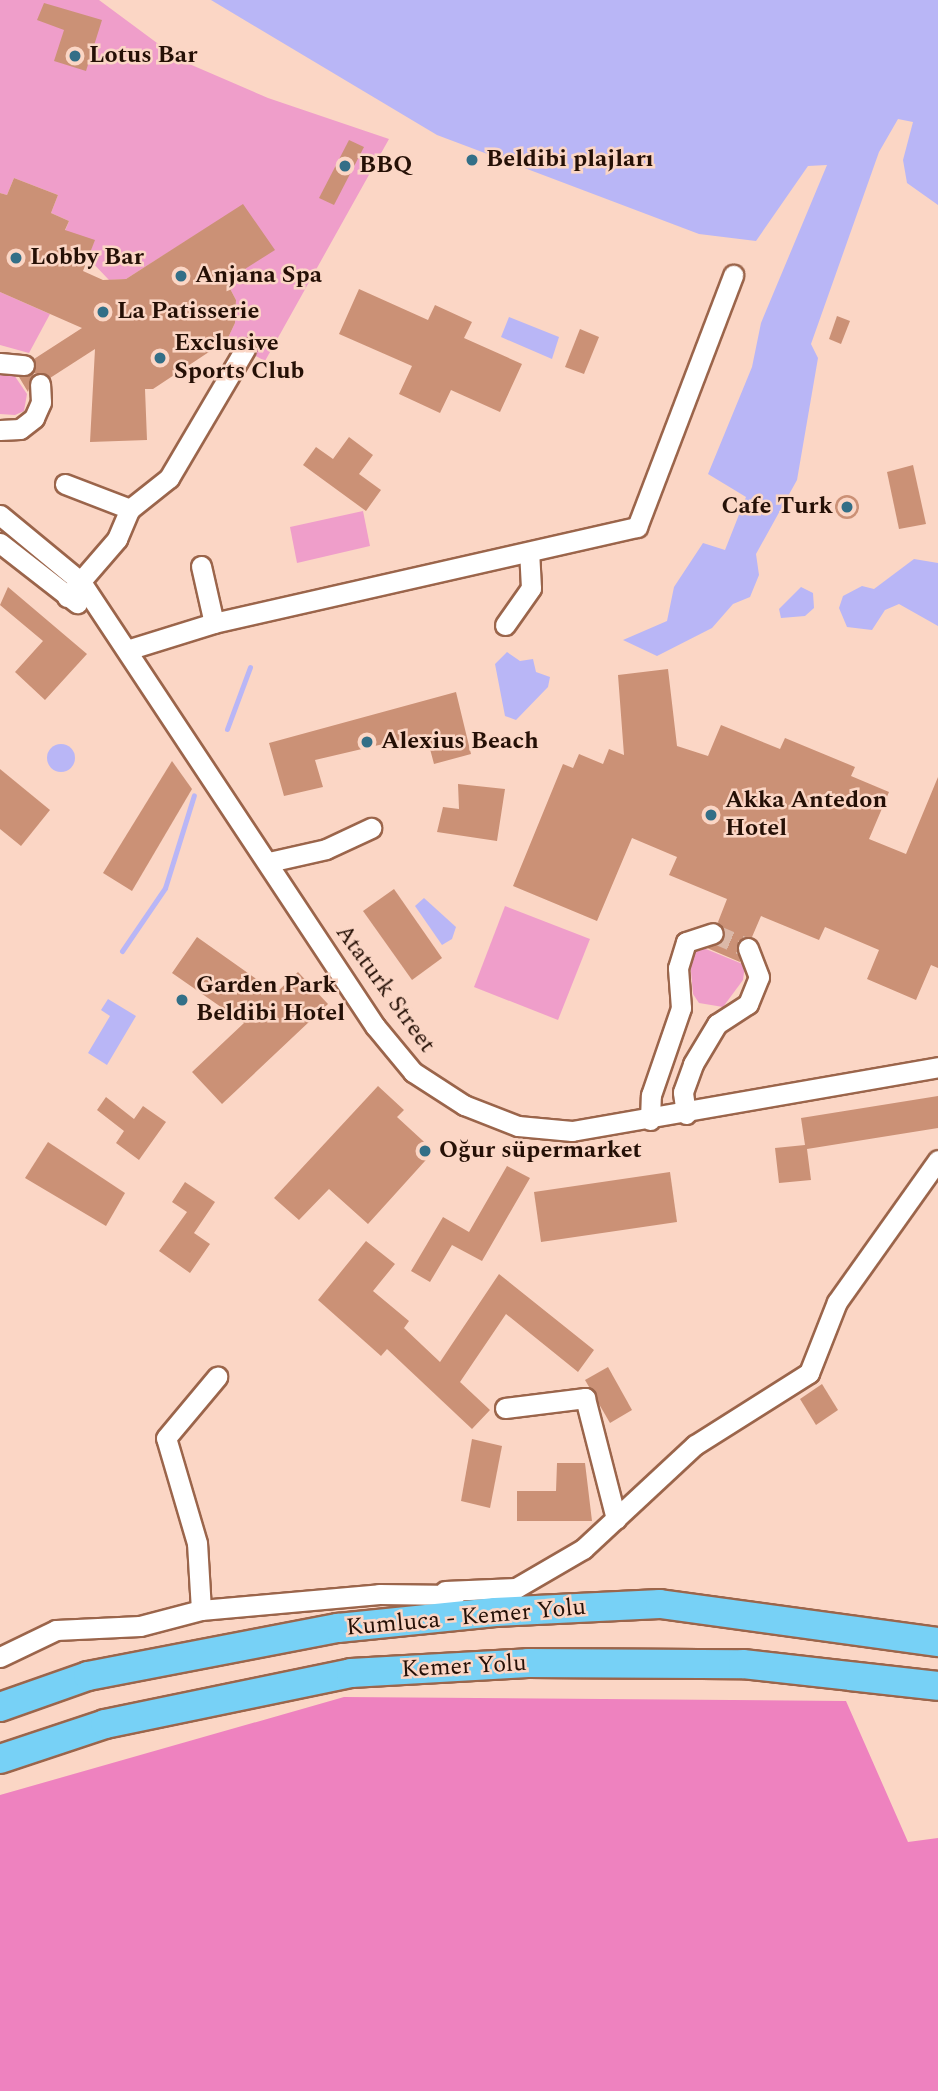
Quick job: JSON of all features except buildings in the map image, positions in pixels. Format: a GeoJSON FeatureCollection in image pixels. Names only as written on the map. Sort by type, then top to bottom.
{"type":"FeatureCollection","features":[{"type":"Feature","properties":{"kind":"highway","name":"Kumluca - Kemer Yolu"},"geometry":{"type":"LineString","coordinates":[[0,1707],[88,1676],[338,1628],[495,1612],[660,1604],[938,1642]]}},
{"type":"Feature","properties":{"kind":"highway","name":"Kemer Yolu"},"geometry":{"type":"LineString","coordinates":[[0,1759],[105,1724],[351,1673],[528,1663],[743,1664],[938,1685]]}},
{"type":"Feature","properties":{"kind":"street"},"geometry":{"type":"LineString","coordinates":[[130,649],[214,623],[529,554],[637,527],[733,275]]}},
{"type":"Feature","properties":{"kind":"street"},"geometry":{"type":"LineString","coordinates":[[68,597],[117,539],[130,509],[169,478],[245,349]]}},
{"type":"Feature","properties":{"kind":"street"},"geometry":{"type":"LineString","coordinates":[[0,363],[24,365]]}},
{"type":"Feature","properties":{"kind":"street"},"geometry":{"type":"LineString","coordinates":[[0,430],[20,429],[34,418],[41,402],[40,384]]}},
{"type":"Feature","properties":{"kind":"street"},"geometry":{"type":"LineString","coordinates":[[65,484],[130,509]]}},
{"type":"Feature","properties":{"kind":"street","name":"Ataturk Street"},"geometry":{"type":"LineString","coordinates":[[0,515],[81,582],[130,649],[375,1026],[413,1072],[464,1105],[518,1126],[572,1130],[686,1114],[938,1067]]}},
{"type":"Feature","properties":{"kind":"street","name":"Ataturk Street"},"geometry":{"type":"LineString","coordinates":[[0,543],[68,597],[108,622]]}},
{"type":"Feature","properties":{"kind":"street"},"geometry":{"type":"LineString","coordinates":[[505,625],[531,588],[529,554]]}},
{"type":"Feature","properties":{"kind":"street"},"geometry":{"type":"LineString","coordinates":[[201,566],[214,623]]}},
{"type":"Feature","properties":{"kind":"street"},"geometry":{"type":"LineString","coordinates":[[269,862],[326,849],[371,828]]}},
{"type":"Feature","properties":{"kind":"street"},"geometry":{"type":"LineString","coordinates":[[650,1120],[651,1095],[681,1008],[678,968],[686,942],[713,933]]}},
{"type":"Feature","properties":{"kind":"street"},"geometry":{"type":"LineString","coordinates":[[686,1114],[683,1093],[693,1064],[717,1024],[748,1004],[759,977],[747,948]]}},
{"type":"Feature","properties":{"kind":"street"},"geometry":{"type":"LineString","coordinates":[[0,1657],[56,1630],[140,1626],[201,1610],[516,1588],[583,1549],[695,1446],[809,1373],[837,1302],[938,1160]]}},
{"type":"Feature","properties":{"kind":"street"},"geometry":{"type":"LineString","coordinates":[[201,1610],[197,1543],[166,1438],[217,1377]]}},
{"type":"Feature","properties":{"kind":"street"},"geometry":{"type":"LineString","coordinates":[[505,1408],[585,1398],[616,1519]]}},
{"type":"Feature","properties":{"kind":"street"},"geometry":{"type":"LineString","coordinates":[[445,1591],[495,1612]]}},
{"type":"Feature","properties":{"kind":"shaded area"},"geometry":{"type":"Polygon","coordinates":[[[0,0],[99,0],[180,60],[268,98],[389,139],[265,361],[227,340],[235,323],[236,300],[226,281],[243,205],[126,279],[109,280],[88,258],[94,241],[61,241],[69,221],[51,213],[58,195],[14,178],[7,195],[0,193],[0,0]]]}},
{"type":"Feature","properties":{"kind":"shaded area"},"geometry":{"type":"Polygon","coordinates":[[[0,292],[50,314],[29,353],[0,345],[0,292]]]}},
{"type":"Feature","properties":{"kind":"shaded area"},"geometry":{"type":"Polygon","coordinates":[[[0,369],[12,372],[27,394],[24,411],[15,415],[0,414],[0,369]]]}},
{"type":"Feature","properties":{"kind":"shaded area"},"geometry":{"type":"Polygon","coordinates":[[[363,511],[370,546],[297,563],[290,527],[363,511]]]}},
{"type":"Feature","properties":{"kind":"shaded area"},"geometry":{"type":"Polygon","coordinates":[[[505,906],[590,939],[558,1020],[474,987],[505,906]]]}},
{"type":"Feature","properties":{"kind":"shaded area"},"geometry":{"type":"Polygon","coordinates":[[[701,947],[745,965],[743,980],[723,1007],[699,1003],[693,994],[690,960],[693,950],[701,947]]]}},
{"type":"Feature","properties":{"kind":"shaded area"},"geometry":{"type":"Polygon","coordinates":[[[344,1697],[846,1701],[908,1842],[938,1838],[938,2091],[0,2091],[0,1795],[344,1697]]]}},
{"type":"Feature","properties":{"kind":"water"},"geometry":{"type":"Polygon","coordinates":[[[211,0],[938,0],[938,205],[907,183],[903,160],[913,122],[898,119],[879,152],[811,344],[818,358],[797,480],[756,554],[759,575],[750,597],[733,604],[712,628],[657,656],[623,640],[667,621],[674,587],[703,543],[725,550],[746,497],[708,474],[752,367],[761,323],[827,165],[808,166],[756,241],[699,234],[437,135],[211,0]]]}},
{"type":"Feature","properties":{"kind":"water"},"geometry":{"type":"Polygon","coordinates":[[[509,317],[559,337],[552,359],[501,337],[509,317]]]}},
{"type":"Feature","properties":{"kind":"water"},"geometry":{"type":"Polygon","coordinates":[[[914,559],[938,563],[938,626],[899,604],[885,610],[872,630],[847,627],[839,608],[843,596],[862,586],[874,589],[914,559]]]}},
{"type":"Feature","properties":{"kind":"water"},"geometry":{"type":"Polygon","coordinates":[[[801,587],[813,593],[814,608],[805,616],[781,618],[779,609],[801,587]]]}},
{"type":"Feature","properties":{"kind":"water"},"geometry":{"type":"Polygon","coordinates":[[[507,652],[520,661],[533,659],[536,672],[550,677],[548,687],[516,720],[505,716],[495,664],[507,652]]]}},
{"type":"Feature","properties":{"kind":"water"},"geometry":{"type":"Polygon","coordinates":[[[61,744],[71,748],[75,758],[71,768],[61,772],[51,768],[47,758],[51,748],[61,744]]]}},
{"type":"Feature","properties":{"kind":"water"},"geometry":{"type":"Polygon","coordinates":[[[424,898],[456,927],[452,939],[442,945],[415,906],[424,898]]]}},
{"type":"Feature","properties":{"kind":"water"},"geometry":{"type":"Polygon","coordinates":[[[108,999],[136,1016],[107,1065],[88,1053],[110,1016],[101,1010],[108,999]]]}},
{"type":"Feature","properties":{"kind":"waterway"},"geometry":{"type":"LineString","coordinates":[[227,729],[250,667]]}},
{"type":"Feature","properties":{"kind":"waterway"},"geometry":{"type":"LineString","coordinates":[[122,951],[165,888],[194,795]]}},
{"type":"Feature","properties":{"kind":"tunnel"},"geometry":{"type":"LineString","coordinates":[[713,933],[748,948]]}},
{"type":"Feature","properties":{"kind":"place","name":"Lotus Bar"},"geometry":{"type":"Point","coordinates":[75,56]}},
{"type":"Feature","properties":{"kind":"place","name":"Beldibi plajları"},"geometry":{"type":"Point","coordinates":[472,160]}},
{"type":"Feature","properties":{"kind":"place","name":"BBQ"},"geometry":{"type":"Point","coordinates":[345,166]}},
{"type":"Feature","properties":{"kind":"place","name":"Lobby Bar"},"geometry":{"type":"Point","coordinates":[16,258]}},
{"type":"Feature","properties":{"kind":"place","name":"Anjana Spa"},"geometry":{"type":"Point","coordinates":[181,276]}},
{"type":"Feature","properties":{"kind":"place","name":"La Patisserie"},"geometry":{"type":"Point","coordinates":[103,312]}},
{"type":"Feature","properties":{"kind":"place","name":"Exclusive Sports Club"},"geometry":{"type":"Point","coordinates":[160,358]}},
{"type":"Feature","properties":{"kind":"place","name":"Cafe Turk"},"geometry":{"type":"Point","coordinates":[847,507]}},
{"type":"Feature","properties":{"kind":"place","name":"Alexius Beach"},"geometry":{"type":"Point","coordinates":[367,742]}},
{"type":"Feature","properties":{"kind":"place","name":"Akka Antedon Hotel"},"geometry":{"type":"Point","coordinates":[711,815]}},
{"type":"Feature","properties":{"kind":"place","name":"Garden Park Beldibi Hotel"},"geometry":{"type":"Point","coordinates":[182,1000]}},
{"type":"Feature","properties":{"kind":"place","name":"Oğur süpermarket"},"geometry":{"type":"Point","coordinates":[425,1151]}}]}
